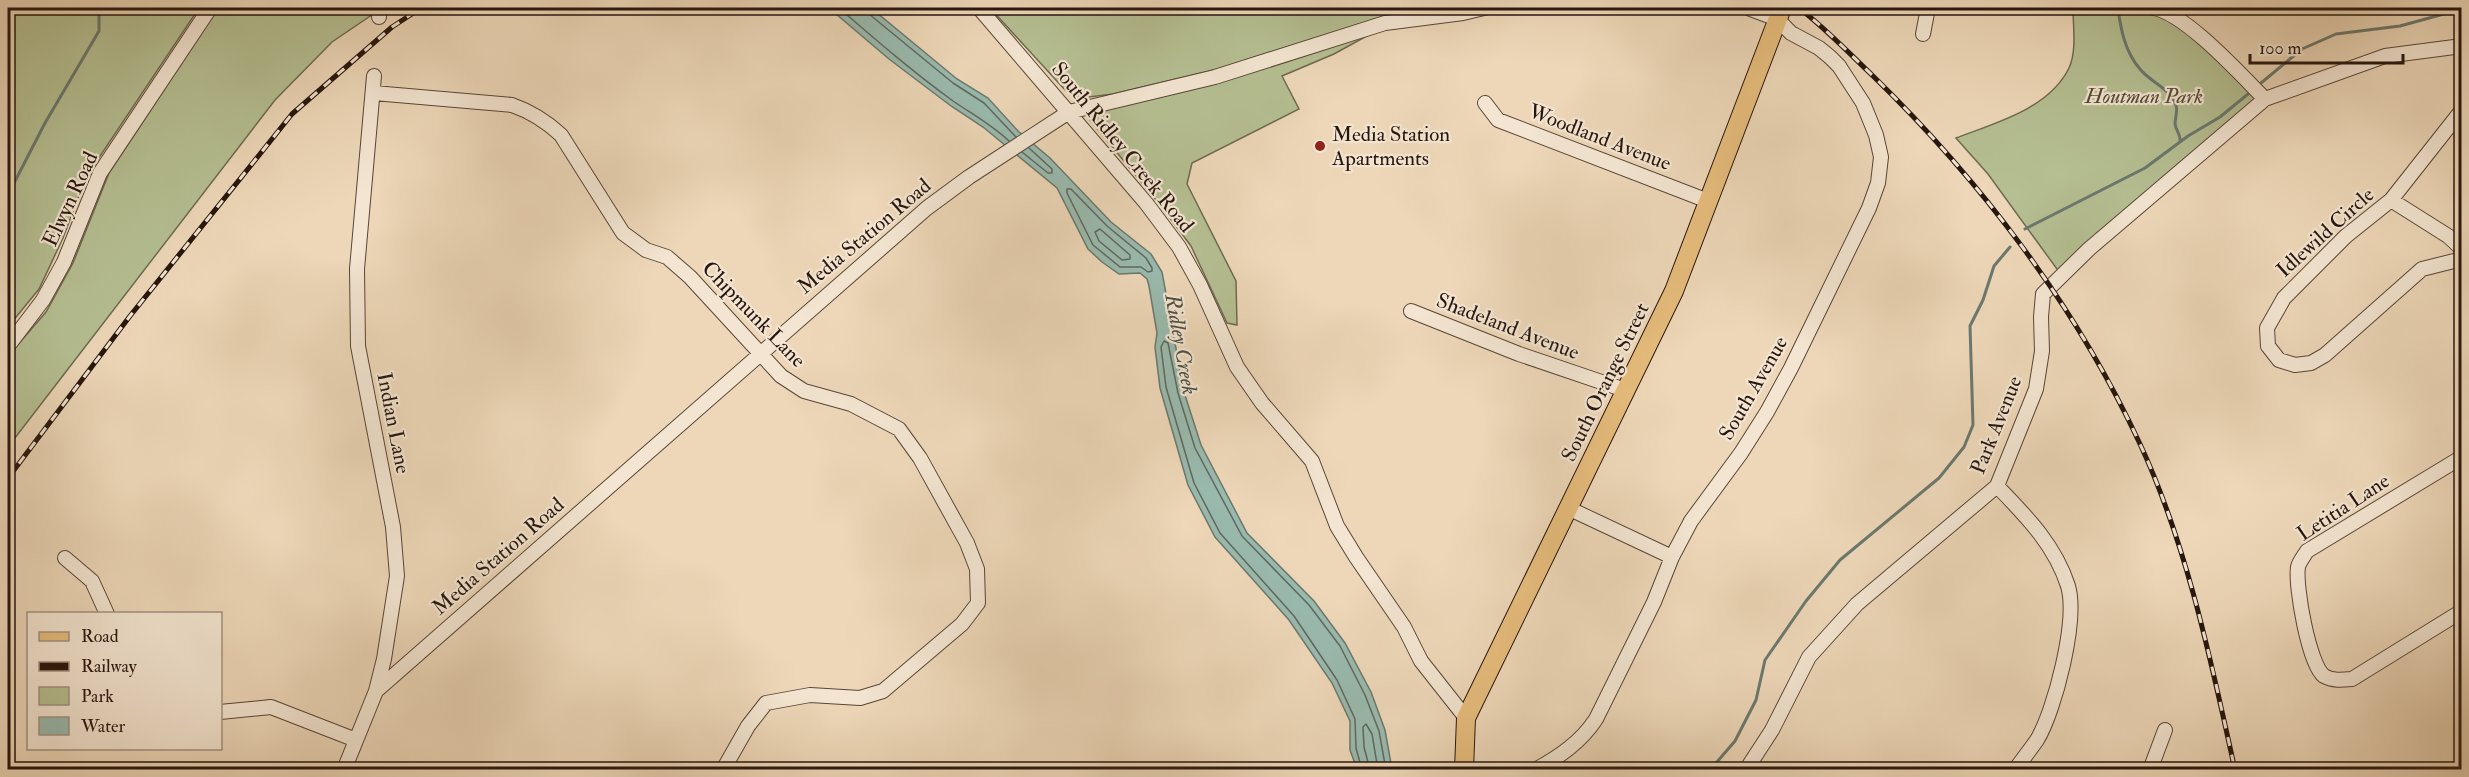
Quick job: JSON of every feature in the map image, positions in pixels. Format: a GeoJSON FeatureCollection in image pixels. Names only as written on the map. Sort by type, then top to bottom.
{"type":"FeatureCollection","features":[{"type":"Feature","properties":{"kind":"main road","name":"South Orange Street"},"geometry":{"type":"LineString","coordinates":[[1464,770],[1466,718],[1570,509],[1674,291],[1780,12]]}},
{"type":"Feature","properties":{"kind":"street","name":"Elwyn Road"},"geometry":{"type":"LineString","coordinates":[[8,346],[43,300],[64,262],[100,173],[210,8]]}},
{"type":"Feature","properties":{"kind":"street","name":"South Ridley Creek Road"},"geometry":{"type":"LineString","coordinates":[[979,8],[1146,203],[1179,247],[1200,285],[1237,367],[1262,403],[1312,461],[1337,525],[1356,558],[1404,627],[1420,661],[1466,718]]}},
{"type":"Feature","properties":{"kind":"street","name":"Media Station Road"},"geometry":{"type":"LineString","coordinates":[[376,691],[927,208],[1048,124],[1069,112],[1215,77],[1385,23],[1484,8]]}},
{"type":"Feature","properties":{"kind":"street"},"geometry":{"type":"LineString","coordinates":[[1748,8],[1780,12]]}},
{"type":"Feature","properties":{"kind":"street"},"geometry":{"type":"LineString","coordinates":[[1923,34],[1928,8]]}},
{"type":"Feature","properties":{"kind":"street"},"geometry":{"type":"LineString","coordinates":[[2162,8],[2222,56],[2265,99],[2385,56],[2462,46]]}},
{"type":"Feature","properties":{"kind":"street","name":"South Avenue"},"geometry":{"type":"LineString","coordinates":[[1535,770],[1570,748],[1591,726],[1654,602],[1672,557],[1691,521],[1741,453],[1786,377],[1869,208],[1878,183],[1881,157],[1876,135],[1863,103],[1839,66],[1819,48],[1791,33],[1780,12]]}},
{"type":"Feature","properties":{"kind":"street","name":"Indian Lane"},"geometry":{"type":"LineString","coordinates":[[344,770],[376,691],[384,659],[397,576],[393,526],[358,346],[357,269],[374,76]]}},
{"type":"Feature","properties":{"kind":"street","name":"Chipmunk Lane"},"geometry":{"type":"LineString","coordinates":[[374,93],[512,105],[538,116],[561,135],[622,233],[646,250],[667,257],[675,264],[761,352],[781,376],[804,391],[851,404],[899,429],[920,458],[967,543],[977,570],[978,603],[962,624],[883,692],[860,698],[810,695],[766,703],[748,726],[723,770]]}},
{"type":"Feature","properties":{"kind":"street","name":"Park Avenue"},"geometry":{"type":"LineString","coordinates":[[1746,770],[1772,730],[1809,657],[1857,604],[1997,486],[2036,389],[2042,351],[2043,294],[2089,249],[2265,99]]}},
{"type":"Feature","properties":{"kind":"street","name":"Woodland Avenue"},"geometry":{"type":"LineString","coordinates":[[1485,103],[1498,120],[1707,201]]}},
{"type":"Feature","properties":{"kind":"street","name":"Idlewild Circle"},"geometry":{"type":"LineString","coordinates":[[2462,110],[2391,200],[2346,236],[2284,298],[2266,328],[2268,346],[2279,360],[2295,365],[2311,363],[2325,355],[2422,269],[2462,259]]}},
{"type":"Feature","properties":{"kind":"street"},"geometry":{"type":"LineString","coordinates":[[2391,200],[2448,236],[2462,249]]}},
{"type":"Feature","properties":{"kind":"street","name":"Shadeland Avenue"},"geometry":{"type":"LineString","coordinates":[[1411,311],[1519,354],[1625,390]]}},
{"type":"Feature","properties":{"kind":"street","name":"Letitia Lane"},"geometry":{"type":"LineString","coordinates":[[2462,457],[2307,551],[2298,566],[2298,588],[2314,661],[2323,675],[2337,681],[2352,679],[2462,610]]}},
{"type":"Feature","properties":{"kind":"street"},"geometry":{"type":"LineString","coordinates":[[1997,486],[2033,523],[2055,556],[2069,588],[2070,629],[2055,696],[2037,739],[2015,770]]}},
{"type":"Feature","properties":{"kind":"street"},"geometry":{"type":"LineString","coordinates":[[1570,509],[1672,557]]}},
{"type":"Feature","properties":{"kind":"street"},"geometry":{"type":"LineString","coordinates":[[65,558],[92,581],[106,612]]}},
{"type":"Feature","properties":{"kind":"street"},"geometry":{"type":"LineString","coordinates":[[222,712],[271,707],[356,740]]}},
{"type":"Feature","properties":{"kind":"street"},"geometry":{"type":"LineString","coordinates":[[2150,770],[2165,730]]}},
{"type":"Feature","properties":{"kind":"green space"},"geometry":{"type":"Polygon","coordinates":[[[8,8],[199,8],[86,177],[63,238],[39,289],[8,327],[8,8]]]}},
{"type":"Feature","properties":{"kind":"green space"},"geometry":{"type":"Polygon","coordinates":[[[218,8],[382,8],[332,42],[275,100],[8,447],[8,356],[46,312],[73,263],[109,173],[218,8]]]}},
{"type":"Feature","properties":{"kind":"green space"},"geometry":{"type":"Polygon","coordinates":[[[990,8],[1452,8],[1381,17],[1214,70],[1113,94],[1081,98],[1065,90],[990,8]]]}},
{"type":"Feature","properties":{"kind":"green space","name":"Houtman Park"},"geometry":{"type":"Polygon","coordinates":[[[2073,8],[2166,10],[2265,99],[2062,276],[1988,174],[1956,138],[2020,113],[2048,94],[2060,82],[2069,68],[2073,54],[2073,8]]]}},
{"type":"Feature","properties":{"kind":"green space"},"geometry":{"type":"Polygon","coordinates":[[[1374,32],[1334,54],[1282,76],[1299,109],[1192,163],[1187,184],[1236,281],[1237,325],[1227,323],[1191,246],[1090,120],[1091,111],[1374,32]]]}},
{"type":"Feature","properties":{"kind":"water"},"geometry":{"type":"Polygon","coordinates":[[[829,8],[871,8],[957,79],[988,98],[1018,131],[1050,158],[1111,222],[1151,254],[1162,272],[1184,392],[1201,445],[1247,533],[1314,601],[1345,643],[1371,692],[1385,730],[1392,769],[1357,769],[1350,750],[1350,721],[1332,683],[1289,620],[1215,537],[1188,485],[1160,388],[1155,347],[1157,333],[1147,279],[1140,273],[1119,274],[1102,262],[1088,249],[1057,188],[983,127],[889,59],[829,8]]]}},
{"type":"Feature","properties":{"kind":"waterway"},"geometry":{"type":"LineString","coordinates":[[8,190],[11,189],[45,123],[99,31],[99,14],[105,8]]}},
{"type":"Feature","properties":{"kind":"waterway"},"geometry":{"type":"LineString","coordinates":[[2118,9],[2124,40],[2135,62],[2144,74],[2169,94],[2176,105],[2175,124],[2180,141]]}},
{"type":"Feature","properties":{"kind":"waterway"},"geometry":{"type":"LineString","coordinates":[[2261,83],[2302,49],[2336,34],[2400,26],[2462,9]]}},
{"type":"Feature","properties":{"kind":"waterway"},"geometry":{"type":"LineString","coordinates":[[2025,229],[2145,168],[2188,136],[2220,117],[2248,94]]}},
{"type":"Feature","properties":{"kind":"waterway"},"geometry":{"type":"LineString","coordinates":[[1710,770],[1735,741],[1756,700],[1765,660],[1806,601],[1840,560],[1939,478],[1964,447],[1973,425],[1970,326],[1983,300],[1994,266],[2010,247]]}},
{"type":"Feature","properties":{"kind":"railway"},"geometry":{"type":"LineString","coordinates":[[8,478],[130,316],[292,114],[392,27],[421,8]]}},
{"type":"Feature","properties":{"kind":"railway"},"geometry":{"type":"LineString","coordinates":[[1799,8],[1827,32],[1912,115],[1987,202],[2056,294],[2115,393],[2157,483],[2171,522],[2196,604],[2235,770]]}},
{"type":"Feature","properties":{"kind":"place","name":"Media Station Apartments"},"geometry":{"type":"Point","coordinates":[1320,146]}},
{"type":"Feature","properties":{"kind":"water label","name":"Ridley Creek"},"geometry":{"type":"Point","coordinates":[1182,344]}}]}
